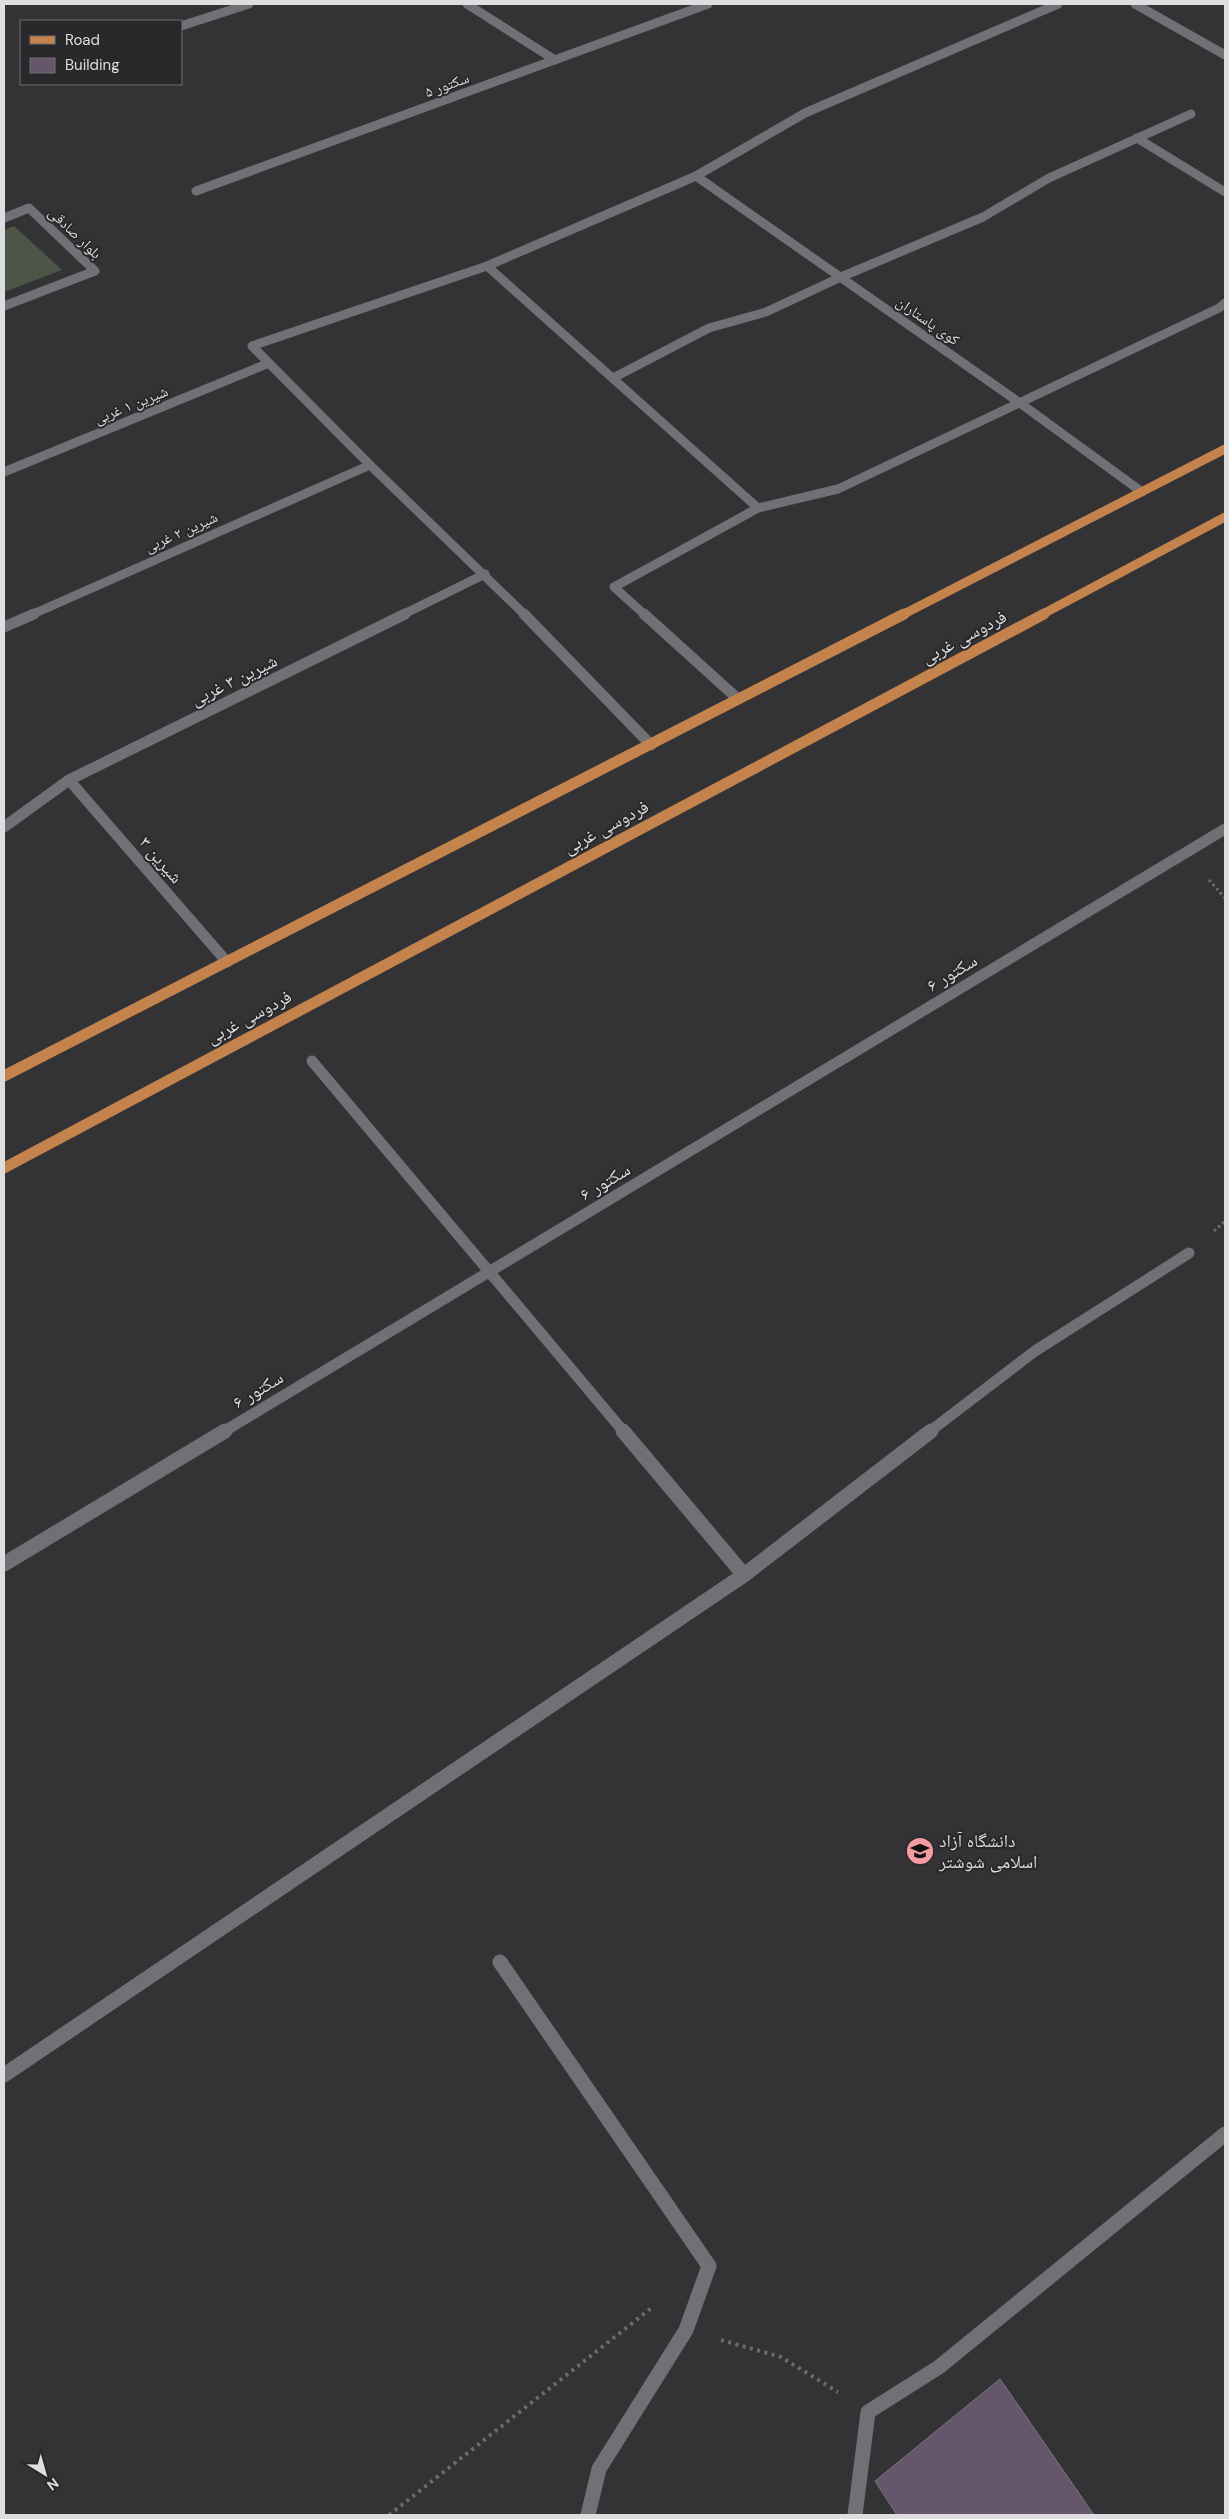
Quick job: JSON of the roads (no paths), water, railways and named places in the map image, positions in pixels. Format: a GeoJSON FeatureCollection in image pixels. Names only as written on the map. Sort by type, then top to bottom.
{"type":"FeatureCollection","features":[{"type":"Feature","properties":{"kind":"main road"},"geometry":{"type":"LineString","coordinates":[[4,1076],[1225,449]]}},
{"type":"Feature","properties":{"kind":"main road","name":"فردوسی غربی"},"geometry":{"type":"LineString","coordinates":[[4,1168],[1225,517]]}},
{"type":"Feature","properties":{"kind":"street"},"geometry":{"type":"LineString","coordinates":[[182,26],[249,4]]}},
{"type":"Feature","properties":{"kind":"street"},"geometry":{"type":"LineString","coordinates":[[467,4],[555,60]]}},
{"type":"Feature","properties":{"kind":"street","name":"سکتور ۵"},"geometry":{"type":"LineString","coordinates":[[196,191],[708,4]]}},
{"type":"Feature","properties":{"kind":"street"},"geometry":{"type":"LineString","coordinates":[[650,745],[485,574],[370,465],[252,346],[487,266],[696,176],[805,113],[1058,4]]}},
{"type":"Feature","properties":{"kind":"street"},"geometry":{"type":"LineString","coordinates":[[1135,4],[1225,55]]}},
{"type":"Feature","properties":{"kind":"street"},"geometry":{"type":"LineString","coordinates":[[614,378],[708,328],[766,312],[841,277],[984,218],[1049,178],[1191,114]]}},
{"type":"Feature","properties":{"kind":"street"},"geometry":{"type":"LineString","coordinates":[[1137,138],[1225,192]]}},
{"type":"Feature","properties":{"kind":"street","name":"کوی پاستاران"},"geometry":{"type":"LineString","coordinates":[[696,176],[1020,403],[1142,492]]}},
{"type":"Feature","properties":{"kind":"street","name":"بلوار صادقی"},"geometry":{"type":"LineString","coordinates":[[4,218],[29,208],[95,271],[4,306]]}},
{"type":"Feature","properties":{"kind":"street"},"geometry":{"type":"LineString","coordinates":[[487,266],[758,508]]}},
{"type":"Feature","properties":{"kind":"street"},"geometry":{"type":"LineString","coordinates":[[738,700],[614,587],[758,508],[838,489],[1219,308],[1225,303]]}},
{"type":"Feature","properties":{"kind":"street","name":"شیرین ۱ غربی"},"geometry":{"type":"LineString","coordinates":[[4,472],[269,363]]}},
{"type":"Feature","properties":{"kind":"street","name":"شیرین ۲ غربی"},"geometry":{"type":"LineString","coordinates":[[4,627],[370,465]]}},
{"type":"Feature","properties":{"kind":"street","name":"شیرین ۳ غربی"},"geometry":{"type":"LineString","coordinates":[[4,827],[69,780],[485,574]]}},
{"type":"Feature","properties":{"kind":"street","name":"شیرین ۳"},"geometry":{"type":"LineString","coordinates":[[69,780],[227,962]]}},
{"type":"Feature","properties":{"kind":"street","name":"سکتور ۶"},"geometry":{"type":"LineString","coordinates":[[4,1564],[1225,829]]}},
{"type":"Feature","properties":{"kind":"street"},"geometry":{"type":"LineString","coordinates":[[312,1061],[744,1574]]}},
{"type":"Feature","properties":{"kind":"street"},"geometry":{"type":"LineString","coordinates":[[4,2075],[744,1574],[1035,1351],[1189,1253]]}},
{"type":"Feature","properties":{"kind":"street"},"geometry":{"type":"LineString","coordinates":[[500,1962],[709,2266],[686,2330],[599,2469],[588,2515]]}},
{"type":"Feature","properties":{"kind":"street"},"geometry":{"type":"LineString","coordinates":[[855,2515],[868,2412],[938,2367],[1225,2134]]}},
{"type":"Feature","properties":{"kind":"place","name":"دانشگاه آزاد اسلامی شوشتر"},"geometry":{"type":"Point","coordinates":[920,1851]}}]}
